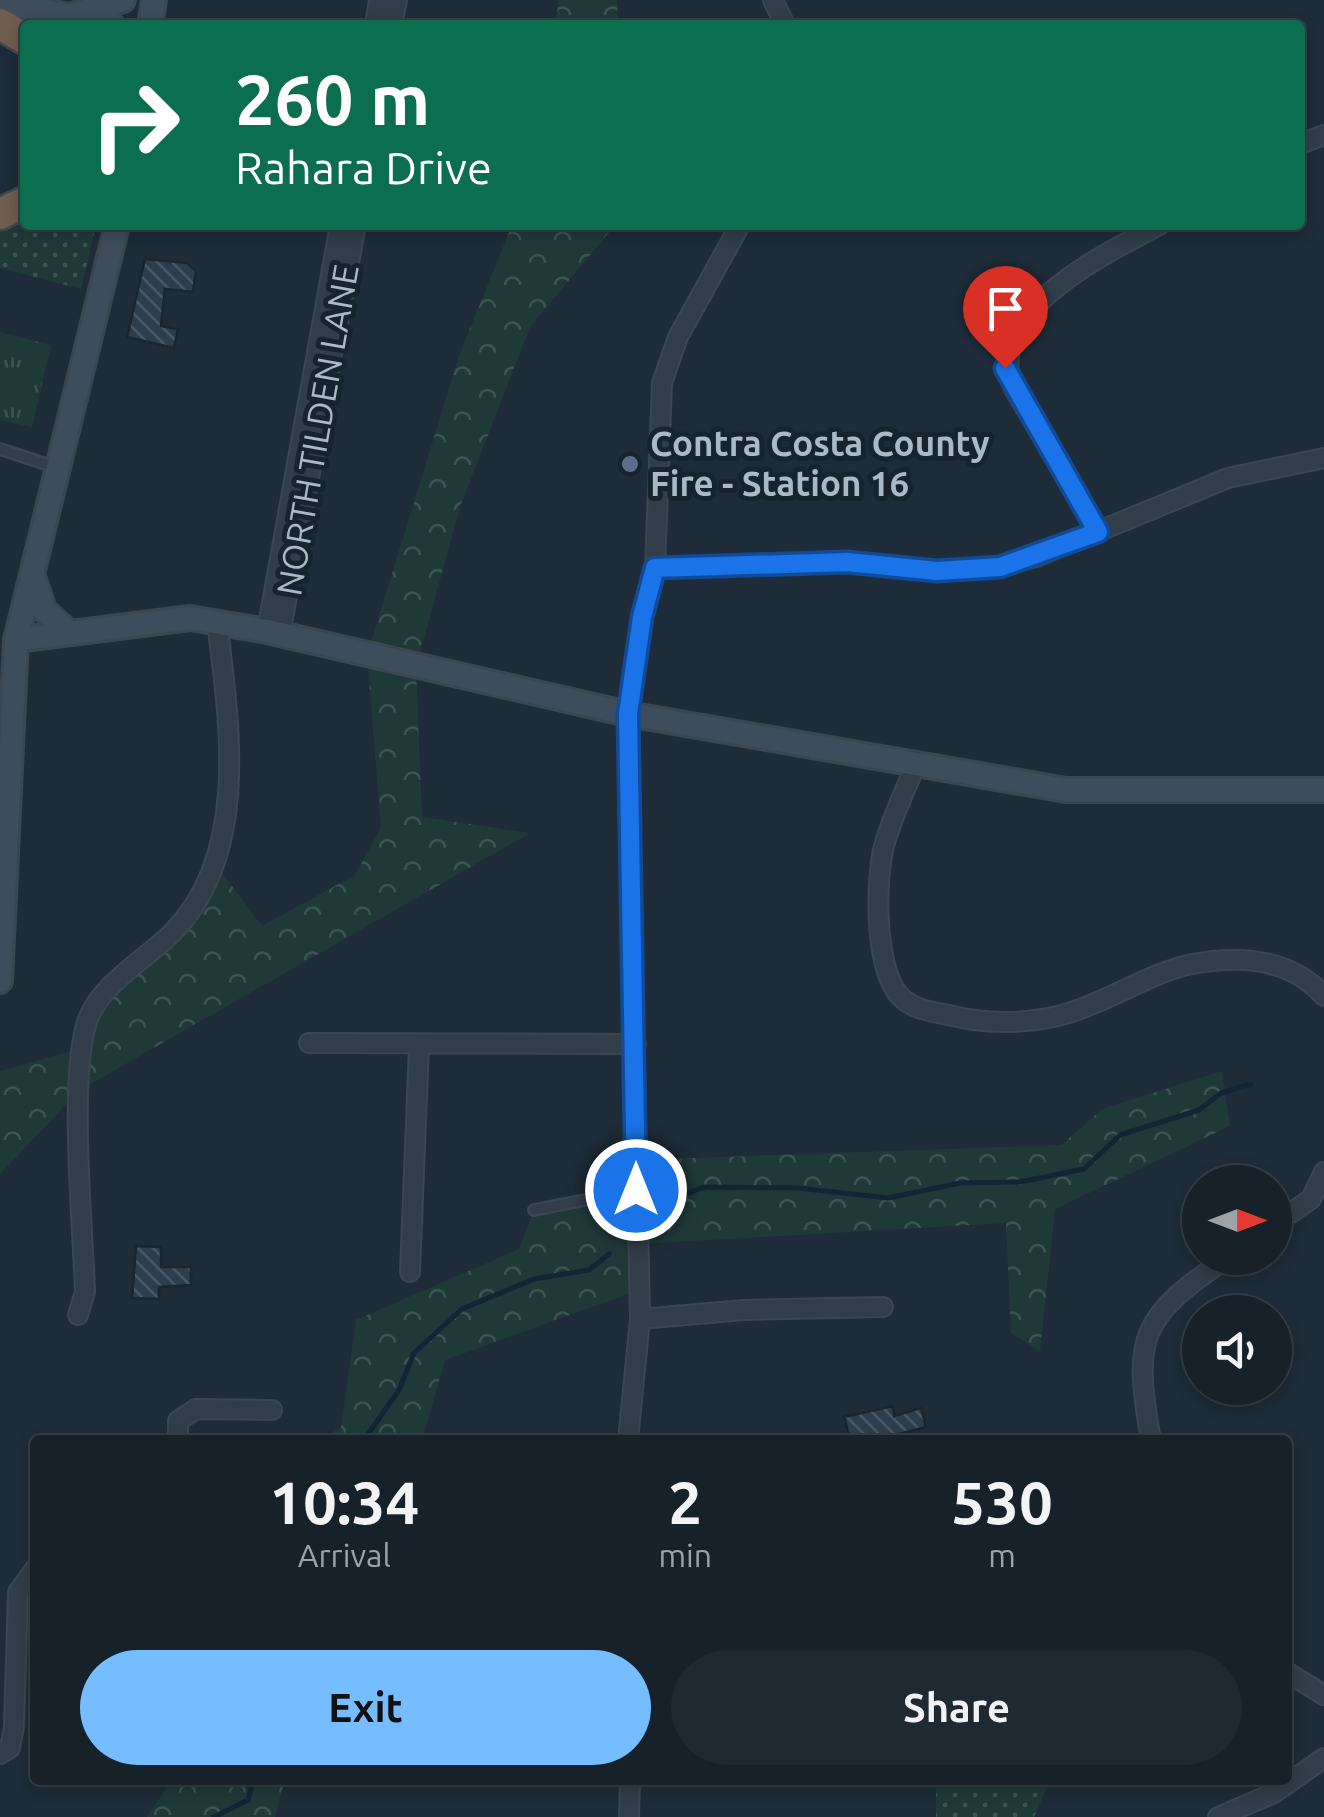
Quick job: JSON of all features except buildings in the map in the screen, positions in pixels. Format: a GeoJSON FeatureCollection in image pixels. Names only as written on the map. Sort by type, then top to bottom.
{"type":"FeatureCollection","features":[{"type":"Feature","properties":{"kind":"street"},"geometry":{"type":"LineString","coordinates":[[0,2],[79,20],[123,0]]}},
{"type":"Feature","properties":{"kind":"street"},"geometry":{"type":"LineString","coordinates":[[0,981],[8,640],[32,574],[116,230]]}},
{"type":"Feature","properties":{"kind":"street"},"geometry":{"type":"LineString","coordinates":[[274,632],[339,230]]}},
{"type":"Feature","properties":{"kind":"street","name":"NORTH TILDEN LANE"},"geometry":{"type":"LineString","coordinates":[[274,632],[355,230]]}},
{"type":"Feature","properties":{"kind":"street"},"geometry":{"type":"LineString","coordinates":[[628,1435],[640,1319],[628,714],[642,617],[655,568],[662,383],[678,337],[737,230]]}},
{"type":"Feature","properties":{"kind":"street"},"geometry":{"type":"LineString","coordinates":[[1098,532],[1013,388],[1005,368],[1007,350],[1017,328],[1046,296],[1151,230]]}},
{"type":"Feature","properties":{"kind":"street"},"geometry":{"type":"LineString","coordinates":[[655,568],[847,562],[937,571],[1000,567],[1098,532],[1228,478],[1324,458]]}},
{"type":"Feature","properties":{"kind":"street"},"geometry":{"type":"LineString","coordinates":[[32,574],[44,610],[68,632]]}},
{"type":"Feature","properties":{"kind":"street"},"geometry":{"type":"LineString","coordinates":[[8,640],[157,619],[216,621],[628,714],[917,761],[1066,790],[1324,790]]}},
{"type":"Feature","properties":{"kind":"street"},"geometry":{"type":"LineString","coordinates":[[78,1315],[84,1292],[80,1075],[88,1018],[103,996],[175,930],[216,865],[225,823],[227,764],[216,621]]}},
{"type":"Feature","properties":{"kind":"street"},"geometry":{"type":"LineString","coordinates":[[917,761],[884,848],[880,900],[882,951],[888,978],[900,997],[914,1007],[975,1022],[1056,1017],[1103,1002],[1189,964],[1251,960],[1306,976],[1324,996]]}},
{"type":"Feature","properties":{"kind":"street"},"geometry":{"type":"LineString","coordinates":[[308,1044],[636,1044]]}},
{"type":"Feature","properties":{"kind":"street"},"geometry":{"type":"LineString","coordinates":[[410,1272],[419,1046]]}},
{"type":"Feature","properties":{"kind":"street"},"geometry":{"type":"LineString","coordinates":[[1292,1212],[1311,1199],[1324,1172]]}},
{"type":"Feature","properties":{"kind":"street"},"geometry":{"type":"LineString","coordinates":[[1311,1199],[1324,1217]]}},
{"type":"Feature","properties":{"kind":"street"},"geometry":{"type":"LineString","coordinates":[[1151,1435],[1141,1382],[1147,1340],[1160,1308],[1204,1275]]}},
{"type":"Feature","properties":{"kind":"street"},"geometry":{"type":"LineString","coordinates":[[640,1319],[744,1310],[883,1307]]}},
{"type":"Feature","properties":{"kind":"street"},"geometry":{"type":"LineString","coordinates":[[178,1435],[178,1422],[196,1410],[272,1410]]}},
{"type":"Feature","properties":{"kind":"street"},"geometry":{"type":"LineString","coordinates":[[0,1754],[10,1748],[14,1728],[18,1592],[30,1576]]}},
{"type":"Feature","properties":{"kind":"street"},"geometry":{"type":"LineString","coordinates":[[1292,1675],[1322,1687]]}},
{"type":"Feature","properties":{"kind":"street"},"geometry":{"type":"LineString","coordinates":[[1292,1780],[1324,1758]]}},
{"type":"Feature","properties":{"kind":"street"},"geometry":{"type":"LineString","coordinates":[[630,1785],[630,1817]]}},
{"type":"Feature","properties":{"kind":"street"},"geometry":{"type":"LineString","coordinates":[[1218,1817],[1285,1785]]}},
{"type":"Feature","properties":{"kind":"lane"},"geometry":{"type":"LineString","coordinates":[[0,449],[58,468]]}},
{"type":"Feature","properties":{"kind":"lane"},"geometry":{"type":"LineString","coordinates":[[534,1210],[636,1190]]}},
{"type":"Feature","properties":{"kind":"green space"},"geometry":{"type":"Polygon","coordinates":[[[559,0],[617,0],[618,20],[556,20],[559,0]]]}},
{"type":"Feature","properties":{"kind":"green space"},"geometry":{"type":"Polygon","coordinates":[[[20,222],[20,230],[95,230],[81,289],[0,268],[0,232],[20,222]]]}},
{"type":"Feature","properties":{"kind":"green space"},"geometry":{"type":"Polygon","coordinates":[[[510,230],[611,230],[530,327],[460,507],[416,667],[422,817],[530,833],[80,1090],[0,1174],[0,1071],[83,1048],[89,1018],[175,931],[216,865],[262,926],[355,875],[381,827],[367,655],[459,356],[510,230]]]}},
{"type":"Feature","properties":{"kind":"green space"},"geometry":{"type":"Polygon","coordinates":[[[0,332],[51,345],[32,427],[0,420],[0,332]]]}},
{"type":"Feature","properties":{"kind":"green space"},"geometry":{"type":"Polygon","coordinates":[[[1222,1071],[1230,1126],[1055,1209],[1040,1351],[1011,1333],[1006,1223],[639,1244],[639,1290],[445,1360],[423,1435],[329,1435],[341,1427],[356,1320],[519,1249],[534,1210],[636,1190],[636,1160],[1061,1145],[1102,1109],[1222,1071]]]}},
{"type":"Feature","properties":{"kind":"green space"},"geometry":{"type":"Polygon","coordinates":[[[169,1785],[284,1785],[275,1817],[147,1817],[169,1785]]]}},
{"type":"Feature","properties":{"kind":"green space"},"geometry":{"type":"Polygon","coordinates":[[[936,1785],[1048,1785],[1034,1817],[936,1817],[936,1785]]]}},
{"type":"Feature","properties":{"kind":"waterway"},"geometry":{"type":"LineString","coordinates":[[661,1204],[704,1187],[798,1188],[888,1198],[960,1183],[1020,1182],[1084,1169],[1120,1135],[1199,1110],[1221,1093],[1251,1084]]}},
{"type":"Feature","properties":{"kind":"waterway"},"geometry":{"type":"LineString","coordinates":[[368,1435],[399,1390],[414,1353],[462,1309],[534,1279],[589,1270],[609,1254]]}},
{"type":"Feature","properties":{"kind":"waterway"},"geometry":{"type":"LineString","coordinates":[[214,1817],[248,1800],[252,1785]]}},
{"type":"Feature","properties":{"kind":"place","name":"Contra Costa County Fire - Station 16"},"geometry":{"type":"Point","coordinates":[630,464]}},
{"type":"Feature","properties":{"kind":"route"},"geometry":{"type":"LineString","coordinates":[[636,1190],[628,714],[642,617],[655,568],[847,562],[937,571],[1000,567],[1098,532],[1005,368]]}}]}
